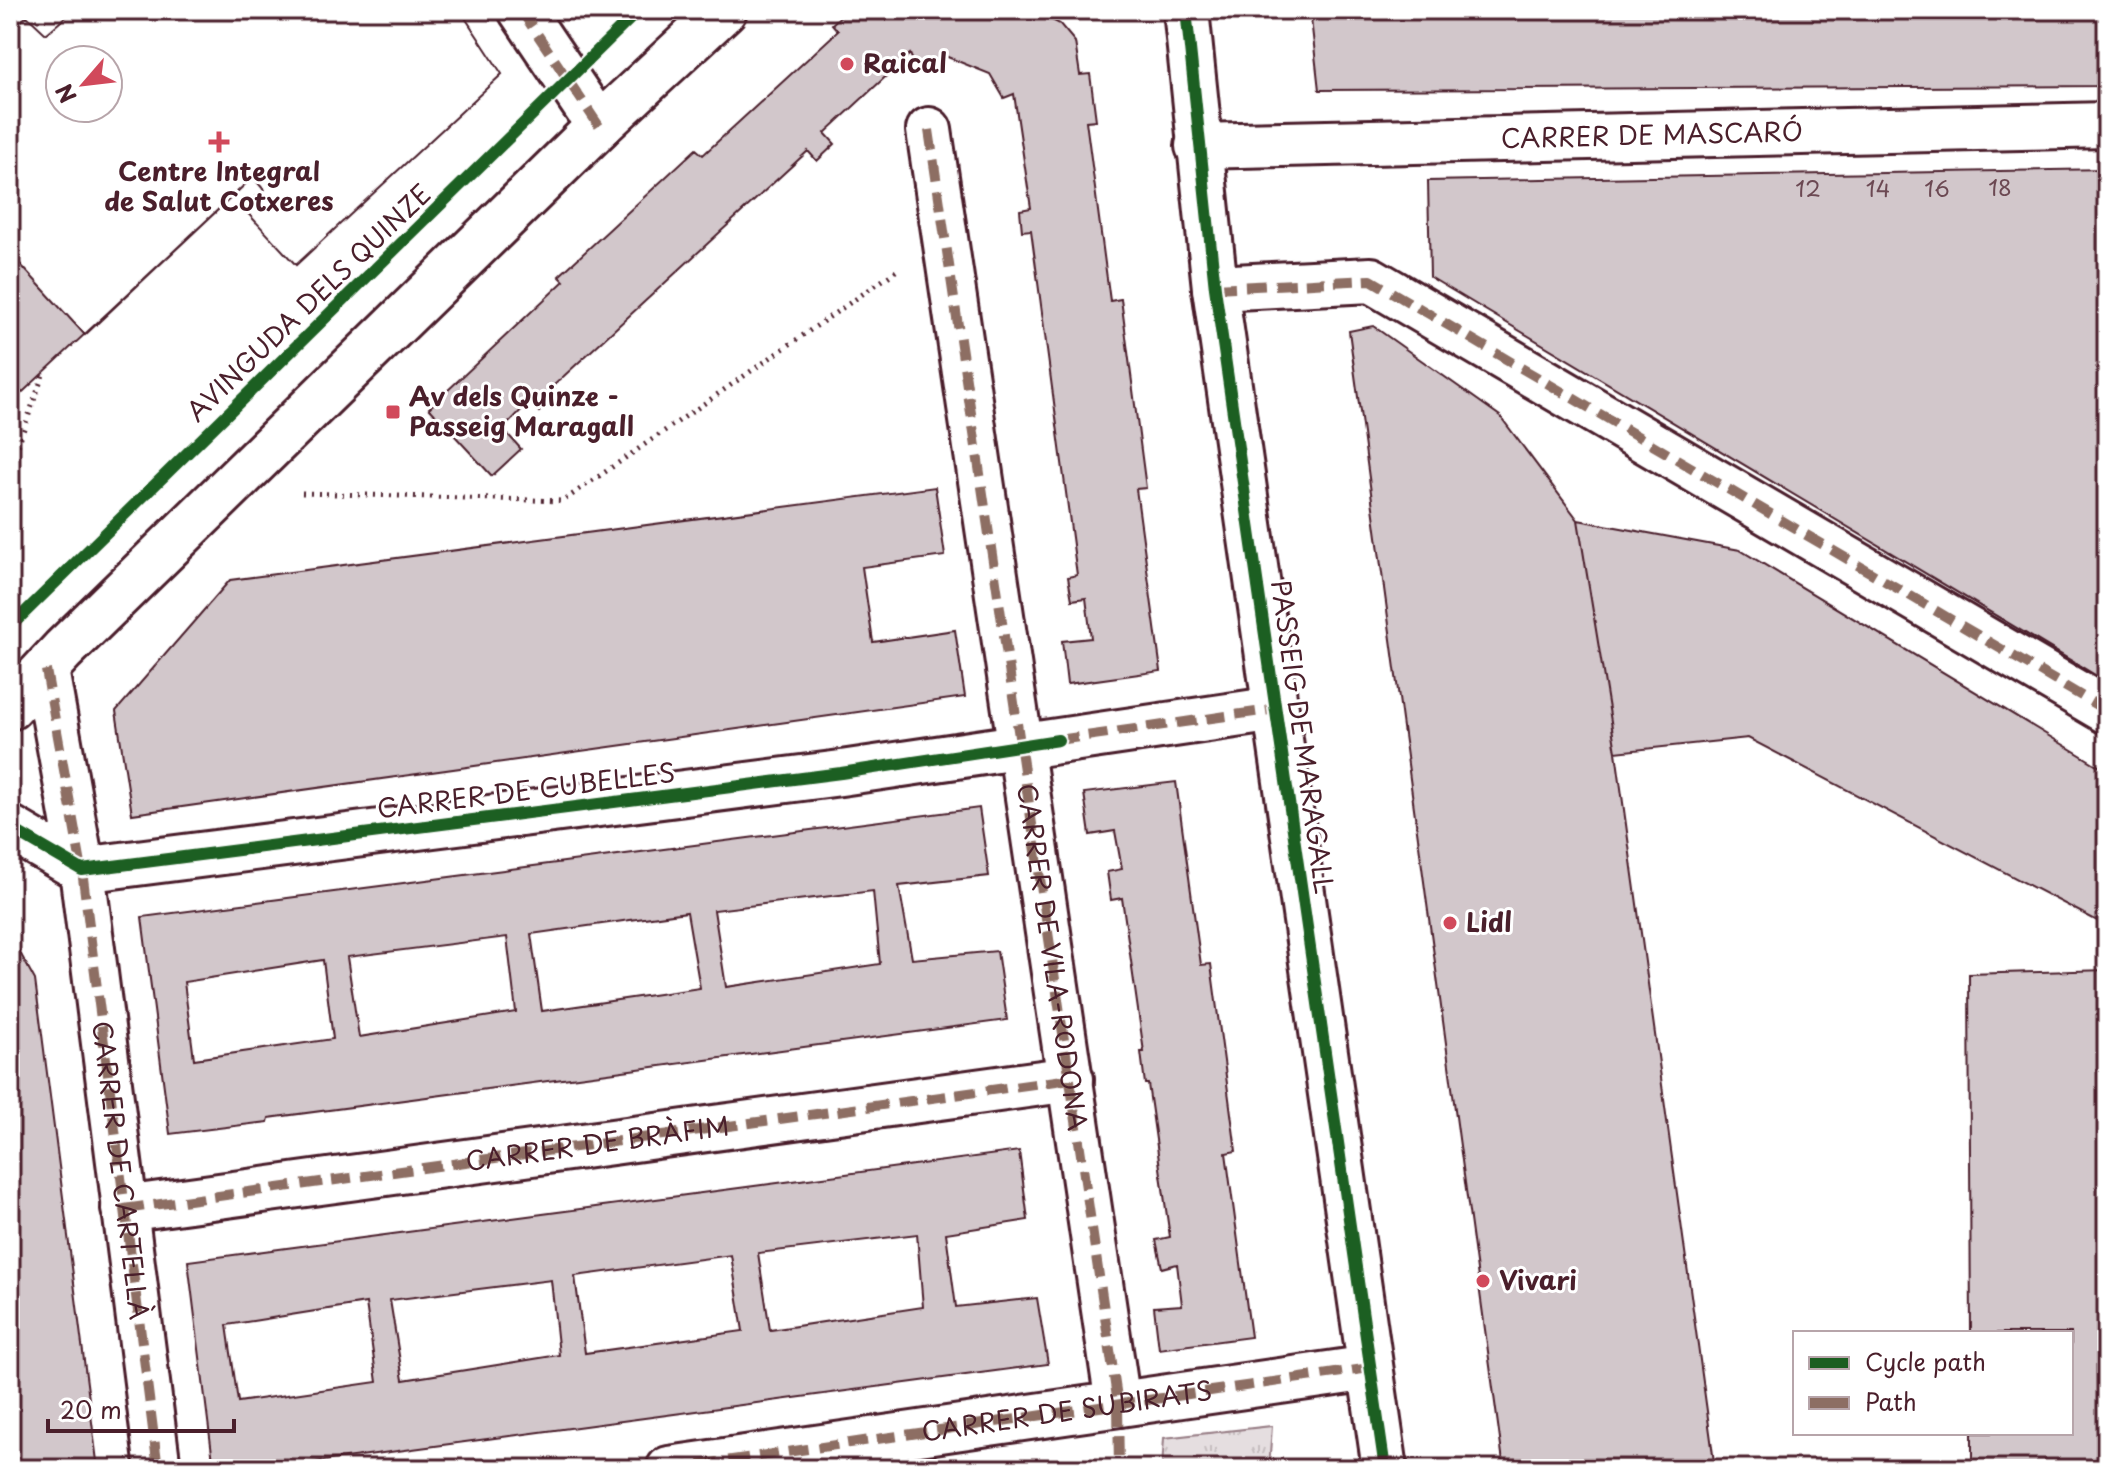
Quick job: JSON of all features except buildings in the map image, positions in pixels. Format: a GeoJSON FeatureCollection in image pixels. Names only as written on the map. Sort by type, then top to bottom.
{"type":"FeatureCollection","features":[{"type":"Feature","properties":{"kind":"street"},"geometry":{"type":"LineString","coordinates":[[521,10],[599,126]]}},
{"type":"Feature","properties":{"kind":"street"},"geometry":{"type":"LineString","coordinates":[[10,707],[599,126],[724,10]]}},
{"type":"Feature","properties":{"kind":"street","name":"PASSEIG DE MARAGALL"},"geometry":{"type":"LineString","coordinates":[[1186,10],[1215,288],[1385,1469]]}},
{"type":"Feature","properties":{"kind":"street","name":"CARRER DE MASCARÓ"},"geometry":{"type":"LineString","coordinates":[[1198,146],[2107,125]]}},
{"type":"Feature","properties":{"kind":"street","name":"CARRER DE VILA-RODONA"},"geometry":{"type":"LineString","coordinates":[[929,130],[1023,746],[1118,1404]]}},
{"type":"Feature","properties":{"kind":"street"},"geometry":{"type":"LineString","coordinates":[[1215,288],[1371,280],[2107,711]]}},
{"type":"Feature","properties":{"kind":"street","name":"CARRER DE CARTELLÀ"},"geometry":{"type":"LineString","coordinates":[[46,670],[82,870],[158,1469]]}},
{"type":"Feature","properties":{"kind":"street","name":"CARRER DE CUBELLES"},"geometry":{"type":"LineString","coordinates":[[82,870],[1023,746],[1276,709]]}},
{"type":"Feature","properties":{"kind":"street"},"geometry":{"type":"LineString","coordinates":[[10,828],[82,870]]}},
{"type":"Feature","properties":{"kind":"street","name":"CARRER DE BRÀFIM"},"geometry":{"type":"LineString","coordinates":[[124,1209],[1071,1079]]}},
{"type":"Feature","properties":{"kind":"street","name":"CARRER DE SUBIRATS"},"geometry":{"type":"LineString","coordinates":[[669,1469],[1370,1368]]}},
{"type":"Feature","properties":{"kind":"path"},"geometry":{"type":"LineString","coordinates":[[301,493],[563,501],[945,237]]}},
{"type":"Feature","properties":{"kind":"path"},"geometry":{"type":"LineString","coordinates":[[10,468],[43,375]]}},
{"type":"Feature","properties":{"kind":"green space"},"geometry":{"type":"Polygon","coordinates":[[[1272,1426],[1269,1469],[1162,1469],[1164,1438],[1272,1426]]]}},
{"type":"Feature","properties":{"kind":"marked path"},"geometry":{"type":"LineString","coordinates":[[521,10],[599,126]]}},
{"type":"Feature","properties":{"kind":"marked path"},"geometry":{"type":"LineString","coordinates":[[929,130],[1118,1404],[1119,1469]]}},
{"type":"Feature","properties":{"kind":"marked path"},"geometry":{"type":"LineString","coordinates":[[1215,288],[1371,280],[2107,711]]}},
{"type":"Feature","properties":{"kind":"marked path"},"geometry":{"type":"LineString","coordinates":[[46,670],[82,870],[158,1469]]}},
{"type":"Feature","properties":{"kind":"marked path"},"geometry":{"type":"LineString","coordinates":[[1058,740],[1276,709]]}},
{"type":"Feature","properties":{"kind":"marked path"},"geometry":{"type":"LineString","coordinates":[[124,1209],[1071,1079]]}},
{"type":"Feature","properties":{"kind":"marked path"},"geometry":{"type":"LineString","coordinates":[[669,1469],[1370,1368]]}},
{"type":"Feature","properties":{"kind":"cycle path","name":"AVINGUDA DELS QUINZE"},"geometry":{"type":"LineString","coordinates":[[10,627],[639,10]]}},
{"type":"Feature","properties":{"kind":"cycle path"},"geometry":{"type":"LineString","coordinates":[[1186,10],[1215,288],[1385,1469]]}},
{"type":"Feature","properties":{"kind":"cycle path"},"geometry":{"type":"LineString","coordinates":[[10,828],[82,870],[841,773],[1058,740]]}},
{"type":"Feature","properties":{"kind":"place","name":"Raical"},"geometry":{"type":"Point","coordinates":[847,64]}},
{"type":"Feature","properties":{"kind":"place","name":"Centre Integral de Salut Cotxeres"},"geometry":{"type":"Point","coordinates":[219,142]}},
{"type":"Feature","properties":{"kind":"place","name":"Av dels Quinze - Passeig Maragall"},"geometry":{"type":"Point","coordinates":[393,412]}},
{"type":"Feature","properties":{"kind":"place","name":"Lidl"},"geometry":{"type":"Point","coordinates":[1450,923]}},
{"type":"Feature","properties":{"kind":"place","name":"Vivari"},"geometry":{"type":"Point","coordinates":[1483,1281]}}]}
